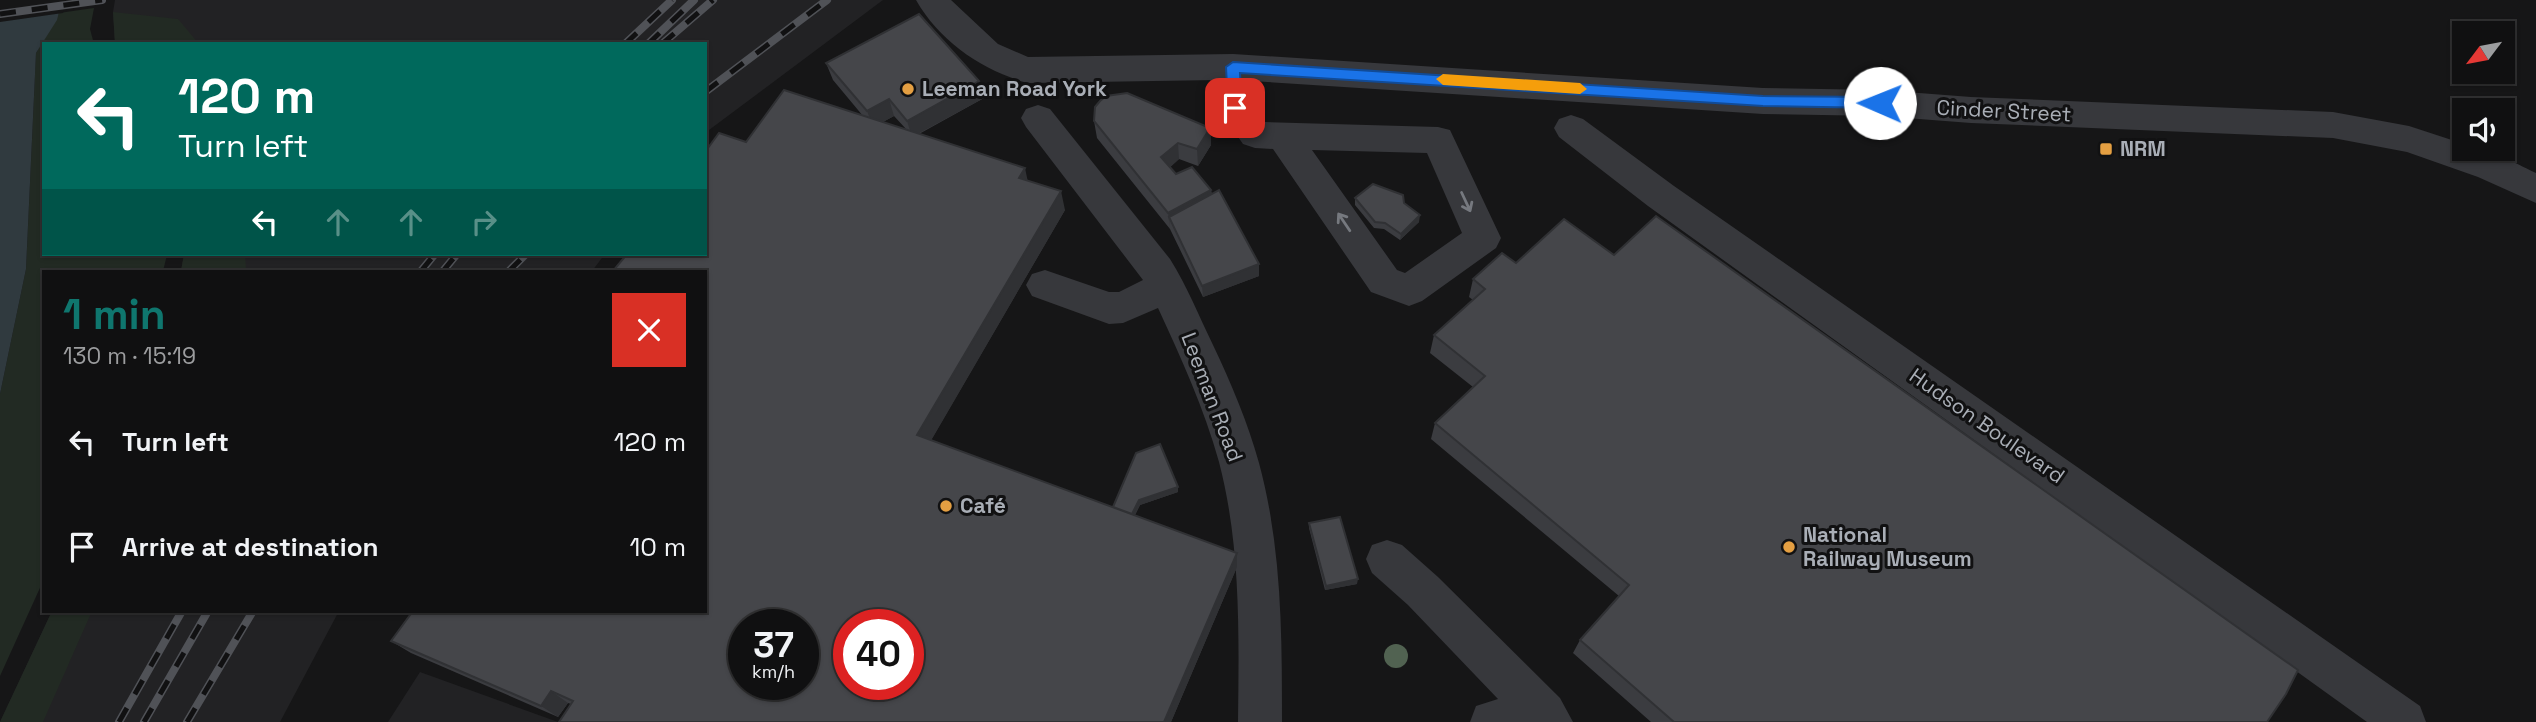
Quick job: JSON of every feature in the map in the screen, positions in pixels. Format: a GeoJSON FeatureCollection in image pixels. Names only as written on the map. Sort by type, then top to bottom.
{"type":"FeatureCollection","features":[{"type":"Feature","properties":{"kind":"street","name":"Cinder Street"},"geometry":{"type":"LineString","coordinates":[[932,0],[974,43],[1002,64],[1028,70],[1233,67],[1763,101],[1880,103],[1971,110],[2333,125],[2409,139],[2490,167],[2536,189]]}},
{"type":"Feature","properties":{"kind":"street"},"geometry":{"type":"LineString","coordinates":[[1233,67],[1235,108],[1241,120],[1255,135],[1438,140],[1483,238],[1409,290],[1384,281],[1284,137]]}},
{"type":"Feature","properties":{"kind":"street","name":"Leeman Road"},"geometry":{"type":"LineString","coordinates":[[1038,118],[1144,251],[1167,286],[1217,400],[1239,464],[1252,527],[1261,618],[1261,722]]}},
{"type":"Feature","properties":{"kind":"street","name":"Hudson Boulevard"},"geometry":{"type":"LineString","coordinates":[[1570,128],[1629,173],[2404,722]]}},
{"type":"Feature","properties":{"kind":"street"},"geometry":{"type":"LineString","coordinates":[[1045,285],[1109,308],[1123,307],[1167,286]]}},
{"type":"Feature","properties":{"kind":"street"},"geometry":{"type":"LineString","coordinates":[[1387,559],[1423,591],[1548,717]]}},
{"type":"Feature","properties":{"kind":"street"},"geometry":{"type":"LineString","coordinates":[[1492,722],[1548,717]]}},
{"type":"Feature","properties":{"kind":"shaded area"},"geometry":{"type":"Polygon","coordinates":[[[0,0],[62,0],[57,20],[36,53],[26,269],[0,394],[0,0]]]}},
{"type":"Feature","properties":{"kind":"shaded area"},"geometry":{"type":"Polygon","coordinates":[[[115,0],[883,0],[707,132],[707,42],[115,42],[115,0]]]}},
{"type":"Feature","properties":{"kind":"shaded area"},"geometry":{"type":"Polygon","coordinates":[[[94,8],[90,29],[93,42],[42,42],[59,13],[94,8]]]}},
{"type":"Feature","properties":{"kind":"shaded area"},"geometry":{"type":"Polygon","coordinates":[[[113,12],[178,19],[197,42],[115,42],[113,12]]]}},
{"type":"Feature","properties":{"kind":"shaded area"},"geometry":{"type":"Polygon","coordinates":[[[42,43],[42,256],[167,256],[163,270],[42,270],[42,583],[0,676],[0,394],[26,269],[36,53],[42,43]]]}},
{"type":"Feature","properties":{"kind":"shaded area"},"geometry":{"type":"Polygon","coordinates":[[[184,256],[603,256],[593,270],[181,270],[184,256]]]}},
{"type":"Feature","properties":{"kind":"shaded area"},"geometry":{"type":"Polygon","coordinates":[[[184,256],[245,256],[246,270],[181,270],[184,256]]]}},
{"type":"Feature","properties":{"kind":"shaded area"},"geometry":{"type":"Polygon","coordinates":[[[51,613],[338,613],[280,722],[0,722],[51,613]]]}},
{"type":"Feature","properties":{"kind":"shaded area"},"geometry":{"type":"Polygon","coordinates":[[[51,613],[91,613],[43,722],[0,722],[51,613]]]}},
{"type":"Feature","properties":{"kind":"shaded area"},"geometry":{"type":"Polygon","coordinates":[[[420,672],[558,722],[388,722],[420,672]]]}},
{"type":"Feature","properties":{"kind":"pier"},"geometry":{"type":"Polygon","coordinates":[[[0,0],[66,0],[63,13],[0,22],[0,0]]]}},
{"type":"Feature","properties":{"kind":"building","name":"Leeman Road York"},"geometry":{"type":"Polygon","coordinates":[[[919,14],[979,81],[907,121],[889,99],[867,111],[826,63],[919,14]]]}},
{"type":"Feature","properties":{"kind":"building"},"geometry":{"type":"Polygon","coordinates":[[[784,90],[1025,168],[1019,178],[1061,191],[917,435],[1237,553],[1164,722],[559,722],[573,701],[551,691],[541,706],[391,641],[412,613],[707,613],[707,270],[614,270],[625,256],[707,256],[707,149],[719,133],[746,142],[784,90]]]}},
{"type":"Feature","properties":{"kind":"building"},"geometry":{"type":"Polygon","coordinates":[[[1127,93],[1210,128],[1197,149],[1178,143],[1161,157],[1176,174],[1192,167],[1211,190],[1168,213],[1094,121],[1095,107],[1100,101],[1106,96],[1127,93]]]}},
{"type":"Feature","properties":{"kind":"building"},"geometry":{"type":"Polygon","coordinates":[[[1373,184],[1403,195],[1404,203],[1420,215],[1401,234],[1385,223],[1375,222],[1355,198],[1373,184]]]}},
{"type":"Feature","properties":{"kind":"building"},"geometry":{"type":"Polygon","coordinates":[[[1219,190],[1259,264],[1202,286],[1169,217],[1219,190]]]}},
{"type":"Feature","properties":{"kind":"building"},"geometry":{"type":"Polygon","coordinates":[[[1656,216],[2298,670],[2267,722],[1674,722],[1580,640],[1629,585],[1435,423],[1485,376],[1434,335],[1485,289],[1473,279],[1502,253],[1516,263],[1564,219],[1614,255],[1656,216]]]}},
{"type":"Feature","properties":{"kind":"building"},"geometry":{"type":"Polygon","coordinates":[[[1160,444],[1178,487],[1139,500],[1132,514],[1113,507],[1136,453],[1160,444]]]}},
{"type":"Feature","properties":{"kind":"building"},"geometry":{"type":"Polygon","coordinates":[[[1340,517],[1358,579],[1326,586],[1309,523],[1340,517]]]}},
{"type":"Feature","properties":{"kind":"railway"},"geometry":{"type":"LineString","coordinates":[[0,14],[102,0]]}},
{"type":"Feature","properties":{"kind":"railway"},"geometry":{"type":"LineString","coordinates":[[627,42],[672,0]]}},
{"type":"Feature","properties":{"kind":"railway"},"geometry":{"type":"LineString","coordinates":[[650,42],[694,0]]}},
{"type":"Feature","properties":{"kind":"railway"},"geometry":{"type":"LineString","coordinates":[[664,42],[713,0]]}},
{"type":"Feature","properties":{"kind":"railway"},"geometry":{"type":"LineString","coordinates":[[707,90],[827,0]]}},
{"type":"Feature","properties":{"kind":"railway"},"geometry":{"type":"LineString","coordinates":[[422,270],[433,256]]}},
{"type":"Feature","properties":{"kind":"railway"},"geometry":{"type":"LineString","coordinates":[[444,270],[455,256]]}},
{"type":"Feature","properties":{"kind":"railway"},"geometry":{"type":"LineString","coordinates":[[510,270],[524,256]]}},
{"type":"Feature","properties":{"kind":"railway"},"geometry":{"type":"LineString","coordinates":[[119,722],[181,613]]}},
{"type":"Feature","properties":{"kind":"railway"},"geometry":{"type":"LineString","coordinates":[[144,722],[207,613]]}},
{"type":"Feature","properties":{"kind":"railway"},"geometry":{"type":"LineString","coordinates":[[187,722],[252,613]]}},
{"type":"Feature","properties":{"kind":"slow traffic"},"geometry":{"type":"LineString","coordinates":[[1443,79],[1580,89]]}},
{"type":"Feature","properties":{"kind":"place","name":"Leeman Road York"},"geometry":{"type":"Point","coordinates":[908,89]}},
{"type":"Feature","properties":{"kind":"place","name":"NRM"},"geometry":{"type":"Point","coordinates":[2106,149]}},
{"type":"Feature","properties":{"kind":"place","name":"Café"},"geometry":{"type":"Point","coordinates":[946,506]}},
{"type":"Feature","properties":{"kind":"place","name":"National Railway Museum"},"geometry":{"type":"Point","coordinates":[1789,547]}},
{"type":"Feature","properties":{"kind":"route"},"geometry":{"type":"LineString","coordinates":[[1235,108],[1233,67],[1763,101],[1880,103]]}}]}
